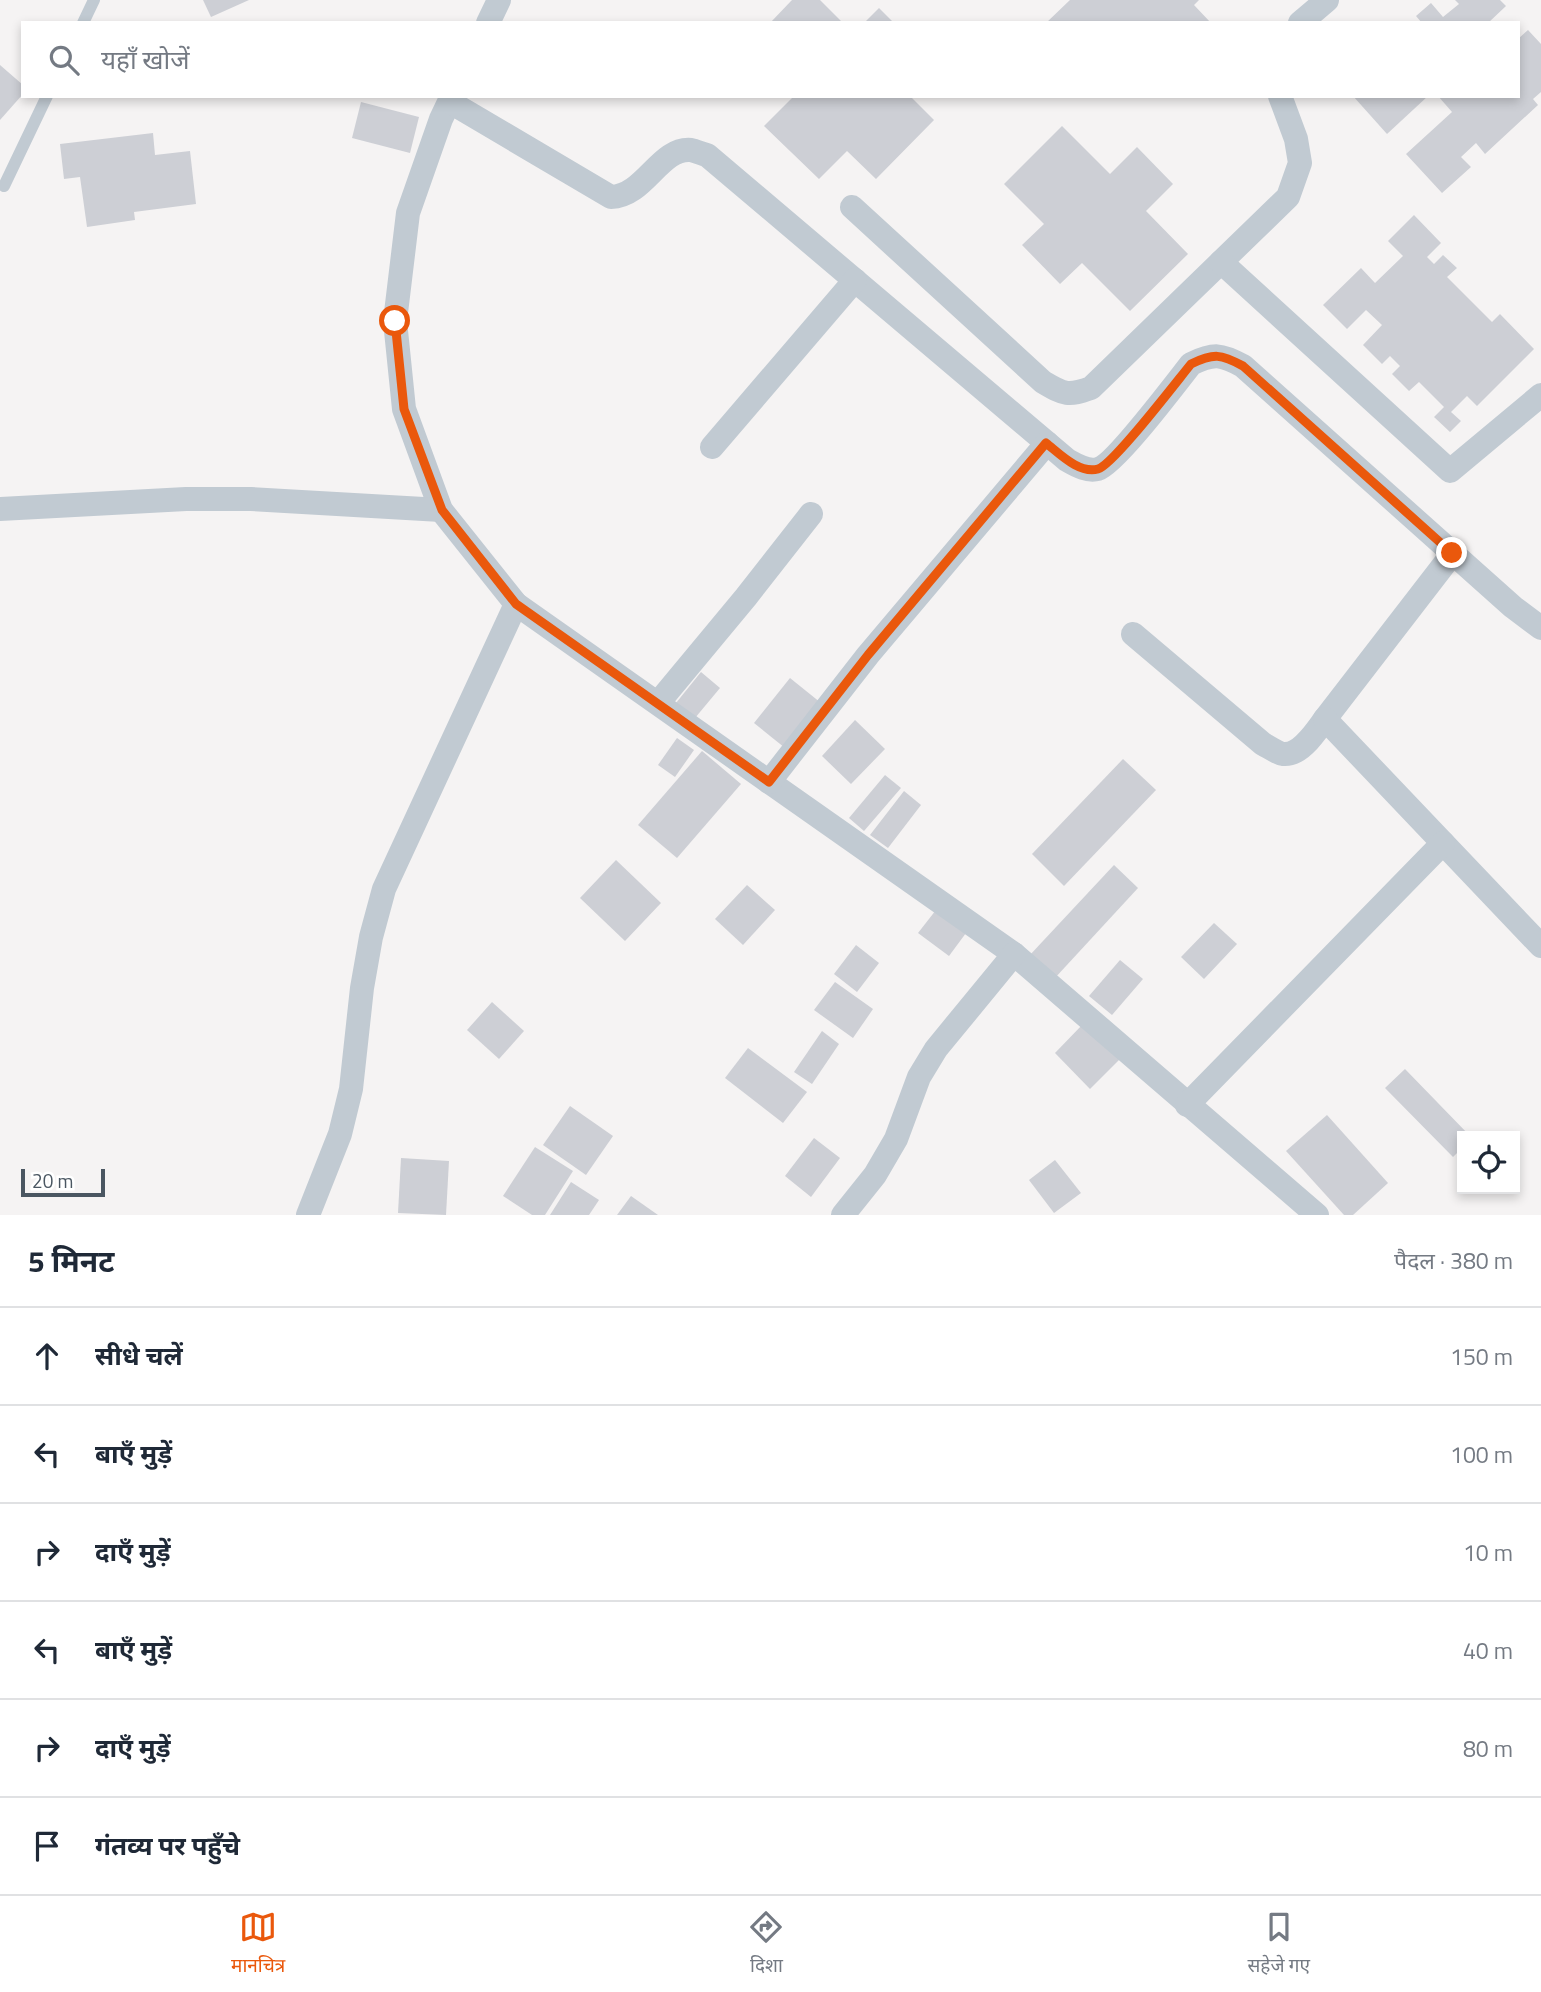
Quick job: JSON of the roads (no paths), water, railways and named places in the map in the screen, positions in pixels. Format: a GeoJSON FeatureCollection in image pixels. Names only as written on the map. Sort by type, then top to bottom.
{"type":"FeatureCollection","features":[{"type":"Feature","properties":{"kind":"street"},"geometry":{"type":"LineString","coordinates":[[489,21],[499,0]]}},
{"type":"Feature","properties":{"kind":"street"},"geometry":{"type":"LineString","coordinates":[[1302,21],[1327,0]]}},
{"type":"Feature","properties":{"kind":"street"},"geometry":{"type":"LineString","coordinates":[[852,206],[1043,382],[1058,391],[1073,395],[1091,388],[1288,197],[1300,163],[1296,139],[1281,98]]}},
{"type":"Feature","properties":{"kind":"street"},"geometry":{"type":"LineString","coordinates":[[1317,1215],[1014,954],[516,604],[442,510],[404,409],[395,321],[408,214],[441,119],[451,99],[611,197],[623,197],[635,189],[672,154],[688,150],[707,155],[1046,443],[1067,460],[1084,469],[1099,469],[1116,455],[1191,364],[1209,355],[1229,358],[1243,366],[1513,607],[1541,628]]}},
{"type":"Feature","properties":{"kind":"street"},"geometry":{"type":"LineString","coordinates":[[1221,262],[1450,471],[1541,395]]}},
{"type":"Feature","properties":{"kind":"street"},"geometry":{"type":"LineString","coordinates":[[712,447],[855,280]]}},
{"type":"Feature","properties":{"kind":"street"},"geometry":{"type":"LineString","coordinates":[[769,782],[868,655],[1046,443]]}},
{"type":"Feature","properties":{"kind":"street"},"geometry":{"type":"LineString","coordinates":[[0,509],[251,499],[442,510]]}},
{"type":"Feature","properties":{"kind":"street"},"geometry":{"type":"LineString","coordinates":[[658,703],[811,514]]}},
{"type":"Feature","properties":{"kind":"street"},"geometry":{"type":"LineString","coordinates":[[1133,634],[1263,744],[1281,754],[1292,753],[1306,743],[1452,553]]}},
{"type":"Feature","properties":{"kind":"street"},"geometry":{"type":"LineString","coordinates":[[308,1215],[340,1134],[351,1089],[362,988],[371,937],[384,889],[516,604]]}},
{"type":"Feature","properties":{"kind":"street"},"geometry":{"type":"LineString","coordinates":[[1325,719],[1541,946]]}},
{"type":"Feature","properties":{"kind":"street"},"geometry":{"type":"LineString","coordinates":[[1187,1105],[1443,843]]}},
{"type":"Feature","properties":{"kind":"street"},"geometry":{"type":"LineString","coordinates":[[843,1215],[875,1175],[889,1151],[919,1077],[936,1049],[1014,954]]}},
{"type":"Feature","properties":{"kind":"lane"},"geometry":{"type":"LineString","coordinates":[[84,21],[94,0]]}},
{"type":"Feature","properties":{"kind":"lane"},"geometry":{"type":"LineString","coordinates":[[4,186],[46,98]]}}]}
